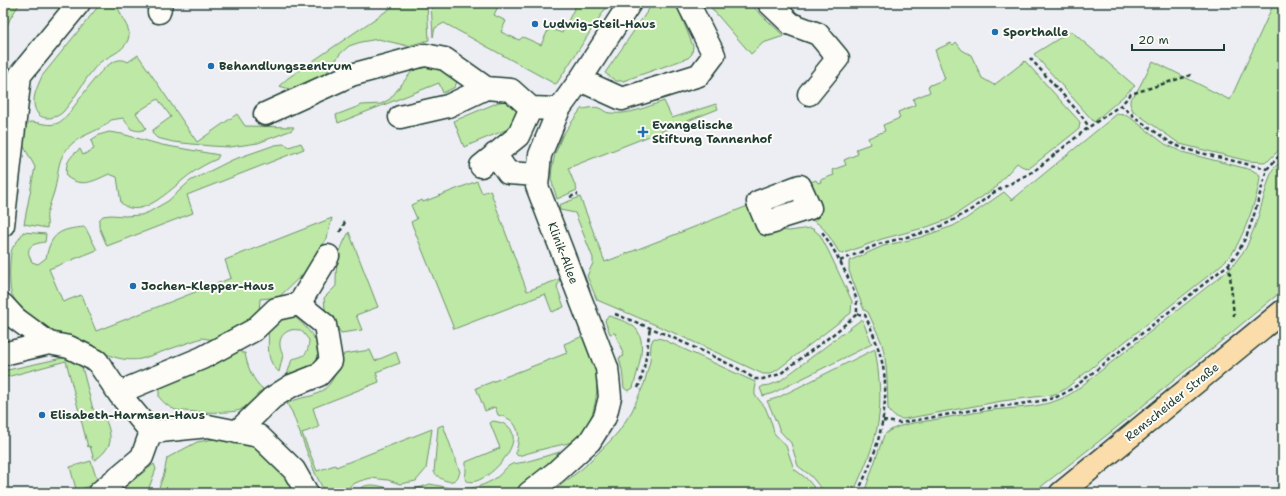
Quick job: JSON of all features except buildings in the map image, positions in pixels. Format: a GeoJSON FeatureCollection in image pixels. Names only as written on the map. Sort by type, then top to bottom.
{"type":"FeatureCollection","features":[{"type":"Feature","properties":{"kind":"main road","name":"Remscheider Straße"},"geometry":{"type":"LineString","coordinates":[[1061,493],[1283,311]]}},
{"type":"Feature","properties":{"kind":"street"},"geometry":{"type":"LineString","coordinates":[[3,225],[12,74],[79,3]]}},
{"type":"Feature","properties":{"kind":"street","name":"Klinik-Allee"},"geometry":{"type":"LineString","coordinates":[[529,493],[556,472],[590,441],[605,417],[610,397],[607,368],[588,316],[553,245],[537,186],[540,155],[558,109],[580,80],[630,3]]}},
{"type":"Feature","properties":{"kind":"street"},"geometry":{"type":"LineString","coordinates":[[580,80],[622,99],[699,75],[714,55],[688,3]]}},
{"type":"Feature","properties":{"kind":"street"},"geometry":{"type":"LineString","coordinates":[[770,3],[791,24],[818,34],[838,58],[809,94]]}},
{"type":"Feature","properties":{"kind":"street"},"geometry":{"type":"LineString","coordinates":[[265,114],[352,75],[425,55],[446,59],[486,88]]}},
{"type":"Feature","properties":{"kind":"street"},"geometry":{"type":"LineString","coordinates":[[400,118],[448,106],[486,88],[511,90],[531,108],[558,109]]}},
{"type":"Feature","properties":{"kind":"street"},"geometry":{"type":"LineString","coordinates":[[531,108],[518,136],[488,160],[508,173],[538,175]]}},
{"type":"Feature","properties":{"kind":"street"},"geometry":{"type":"LineString","coordinates":[[120,395],[132,387],[202,358],[254,330],[276,309],[299,304],[328,256]]}},
{"type":"Feature","properties":{"kind":"street"},"geometry":{"type":"LineString","coordinates":[[237,432],[272,398],[291,386],[320,375],[331,361],[325,325],[299,304]]}},
{"type":"Feature","properties":{"kind":"street"},"geometry":{"type":"LineString","coordinates":[[3,305],[16,318],[49,343]]}},
{"type":"Feature","properties":{"kind":"street"},"geometry":{"type":"LineString","coordinates":[[3,354],[49,343],[69,347],[97,361],[120,395],[151,432]]}},
{"type":"Feature","properties":{"kind":"street"},"geometry":{"type":"LineString","coordinates":[[151,432],[208,426],[259,436],[294,470],[307,493]]}},
{"type":"Feature","properties":{"kind":"street"},"geometry":{"type":"LineString","coordinates":[[99,493],[142,457],[151,432]]}},
{"type":"Feature","properties":{"kind":"path"},"geometry":{"type":"LineString","coordinates":[[1030,58],[1081,115],[1089,127]]}},
{"type":"Feature","properties":{"kind":"path"},"geometry":{"type":"LineString","coordinates":[[857,314],[856,300],[840,262],[879,244],[930,231],[950,222],[972,209],[993,193],[1034,171],[1089,127],[1121,105],[1131,94],[1191,75]]}},
{"type":"Feature","properties":{"kind":"path"},"geometry":{"type":"LineString","coordinates":[[1120,105],[1171,143],[1201,154],[1267,169]]}},
{"type":"Feature","properties":{"kind":"path"},"geometry":{"type":"LineString","coordinates":[[883,421],[900,423],[979,409],[1035,402],[1064,394],[1076,386],[1229,264],[1238,252],[1247,235],[1267,169],[1283,152]]}},
{"type":"Feature","properties":{"kind":"path"},"geometry":{"type":"LineString","coordinates":[[1229,264],[1237,348]]}},
{"type":"Feature","properties":{"kind":"path"},"geometry":{"type":"LineString","coordinates":[[588,316],[604,311],[619,316],[702,351],[737,368],[755,379],[763,379],[780,374],[836,332],[857,314]]}},
{"type":"Feature","properties":{"kind":"path"},"geometry":{"type":"LineString","coordinates":[[857,314],[865,316],[874,336],[882,363],[884,389],[883,421],[872,460],[857,493]]}},
{"type":"Feature","properties":{"kind":"green space"},"geometry":{"type":"Polygon","coordinates":[[[3,3],[20,3],[3,34],[3,3]]]}},
{"type":"Feature","properties":{"kind":"green space"},"geometry":{"type":"Polygon","coordinates":[[[101,3],[118,3],[119,10],[129,32],[126,44],[97,65],[63,112],[50,118],[41,116],[35,109],[34,100],[36,90],[42,76],[101,3]]]}},
{"type":"Feature","properties":{"kind":"green space"},"geometry":{"type":"Polygon","coordinates":[[[398,3],[427,3],[429,40],[408,46],[378,39],[361,42],[349,46],[340,54],[318,82],[297,91],[279,86],[288,78],[398,3]]]}},
{"type":"Feature","properties":{"kind":"green space"},"geometry":{"type":"Polygon","coordinates":[[[431,3],[498,3],[499,4],[494,15],[506,21],[501,32],[519,40],[523,37],[541,45],[549,28],[562,33],[577,3],[609,3],[555,84],[444,23],[435,28],[433,37],[431,3]]]}},
{"type":"Feature","properties":{"kind":"green space"},"geometry":{"type":"Polygon","coordinates":[[[653,3],[676,3],[693,46],[692,54],[688,58],[623,81],[616,81],[605,73],[653,3]]]}},
{"type":"Feature","properties":{"kind":"green space"},"geometry":{"type":"Polygon","coordinates":[[[707,3],[749,3],[784,36],[763,43],[751,54],[707,3]]]}},
{"type":"Feature","properties":{"kind":"green space"},"geometry":{"type":"Polygon","coordinates":[[[1274,3],[1283,3],[1283,146],[1268,161],[1248,161],[1180,144],[1133,111],[1130,100],[1136,93],[1153,61],[1230,100],[1274,3]]]}},
{"type":"Feature","properties":{"kind":"green space"},"geometry":{"type":"Polygon","coordinates":[[[1071,31],[1135,86],[1094,122],[1034,54],[1071,31]]]}},
{"type":"Feature","properties":{"kind":"green space"},"geometry":{"type":"Polygon","coordinates":[[[956,42],[962,50],[971,55],[982,78],[994,85],[1025,61],[1080,122],[1079,129],[1031,167],[1025,167],[1017,163],[997,185],[998,186],[949,219],[927,227],[882,239],[842,254],[822,228],[814,221],[808,219],[800,186],[816,180],[818,183],[821,182],[820,180],[834,175],[832,170],[846,165],[844,160],[858,154],[856,149],[870,144],[868,138],[885,131],[883,125],[900,118],[898,112],[915,105],[913,99],[930,92],[928,86],[945,79],[935,50],[951,43],[953,45],[956,42]]]}},
{"type":"Feature","properties":{"kind":"green space"},"geometry":{"type":"Polygon","coordinates":[[[138,55],[197,142],[237,114],[245,126],[294,127],[292,130],[258,143],[230,147],[173,142],[157,138],[152,133],[153,130],[171,117],[158,99],[136,113],[146,128],[143,130],[137,131],[131,129],[123,118],[111,120],[104,126],[74,142],[64,154],[59,165],[54,192],[47,213],[47,228],[24,224],[35,167],[23,145],[26,125],[30,122],[48,124],[58,123],[73,108],[100,73],[110,64],[119,60],[128,62],[138,55]]]}},
{"type":"Feature","properties":{"kind":"green space"},"geometry":{"type":"Polygon","coordinates":[[[429,63],[457,77],[455,87],[443,93],[439,83],[338,123],[336,115],[362,105],[381,104],[390,99],[413,70],[419,66],[429,63]]]}},
{"type":"Feature","properties":{"kind":"green space"},"geometry":{"type":"Polygon","coordinates":[[[507,101],[514,104],[519,113],[513,127],[464,147],[454,121],[499,102],[507,101]]]}},
{"type":"Feature","properties":{"kind":"green space"},"geometry":{"type":"Polygon","coordinates":[[[664,101],[672,118],[716,104],[718,109],[568,168],[577,190],[557,199],[551,179],[555,154],[562,136],[581,109],[597,107],[608,113],[624,113],[664,101]]]}},
{"type":"Feature","properties":{"kind":"green space"},"geometry":{"type":"Polygon","coordinates":[[[1117,114],[1125,115],[1131,118],[1165,144],[1182,152],[1252,170],[1260,175],[1257,192],[1250,214],[1233,252],[1213,272],[1058,393],[1002,401],[904,419],[894,416],[888,409],[886,366],[881,341],[868,312],[864,310],[849,271],[849,261],[883,246],[918,238],[953,226],[1004,192],[1012,200],[1117,114]]]}},
{"type":"Feature","properties":{"kind":"green space"},"geometry":{"type":"Polygon","coordinates":[[[109,132],[162,145],[219,155],[217,159],[195,171],[158,200],[139,208],[129,208],[121,203],[117,177],[109,174],[93,181],[83,183],[67,177],[67,164],[73,154],[80,149],[83,155],[94,149],[91,140],[99,135],[109,132]]]}},
{"type":"Feature","properties":{"kind":"green space"},"geometry":{"type":"Polygon","coordinates":[[[301,143],[304,149],[187,195],[193,213],[107,246],[99,227],[99,220],[103,216],[141,215],[168,201],[190,181],[232,160],[275,145],[283,144],[289,147],[301,143]]]}},
{"type":"Feature","properties":{"kind":"green space"},"geometry":{"type":"Polygon","coordinates":[[[1283,159],[1283,290],[1116,428],[1033,493],[864,493],[884,435],[888,432],[898,427],[910,424],[985,411],[1036,406],[1066,397],[1231,268],[1246,248],[1257,221],[1273,169],[1283,159]]]}},
{"type":"Feature","properties":{"kind":"green space"},"geometry":{"type":"Polygon","coordinates":[[[477,181],[482,193],[490,190],[527,291],[560,279],[557,287],[564,307],[552,312],[545,294],[454,329],[411,222],[417,219],[411,205],[422,200],[423,202],[477,181]]]}},
{"type":"Feature","properties":{"kind":"green space"},"geometry":{"type":"Polygon","coordinates":[[[580,197],[605,262],[758,202],[781,230],[789,231],[810,228],[820,235],[852,301],[851,313],[777,370],[770,374],[763,374],[672,332],[597,300],[587,276],[593,263],[593,258],[575,213],[560,210],[559,205],[580,197]]]}},
{"type":"Feature","properties":{"kind":"green space"},"geometry":{"type":"Polygon","coordinates":[[[332,218],[327,238],[306,271],[279,297],[260,299],[259,314],[214,340],[202,338],[141,359],[127,360],[114,357],[90,344],[58,334],[39,322],[24,309],[13,297],[11,292],[10,269],[12,250],[23,232],[46,234],[45,242],[33,245],[29,250],[32,262],[38,264],[46,258],[51,243],[58,234],[69,229],[85,227],[97,250],[49,269],[63,302],[81,295],[96,331],[231,278],[225,260],[332,218]]]}},
{"type":"Feature","properties":{"kind":"green space"},"geometry":{"type":"Polygon","coordinates":[[[349,232],[378,307],[356,315],[362,330],[341,333],[325,309],[324,298],[336,286],[338,258],[349,232]]]}},
{"type":"Feature","properties":{"kind":"green space"},"geometry":{"type":"Polygon","coordinates":[[[289,311],[313,336],[319,351],[317,359],[311,370],[298,375],[287,375],[292,359],[305,354],[308,348],[309,340],[301,330],[291,330],[281,337],[280,348],[283,355],[279,372],[274,367],[269,357],[268,328],[289,311]]]}},
{"type":"Feature","properties":{"kind":"green space"},"geometry":{"type":"Polygon","coordinates":[[[609,316],[633,326],[641,339],[641,356],[633,388],[628,391],[624,388],[619,358],[624,356],[615,333],[610,334],[605,321],[609,316]]]}},
{"type":"Feature","properties":{"kind":"green space"},"geometry":{"type":"Polygon","coordinates":[[[862,319],[872,344],[771,394],[763,396],[760,388],[780,381],[862,319]]]}},
{"type":"Feature","properties":{"kind":"green space"},"geometry":{"type":"Polygon","coordinates":[[[581,329],[594,360],[597,381],[595,403],[588,425],[572,442],[518,456],[516,454],[518,444],[517,428],[513,422],[506,417],[498,415],[495,407],[485,411],[476,388],[567,353],[564,344],[583,336],[581,329]]]}},
{"type":"Feature","properties":{"kind":"green space"},"geometry":{"type":"Polygon","coordinates":[[[655,338],[662,339],[755,382],[755,395],[765,407],[774,433],[786,446],[794,469],[806,478],[819,493],[551,493],[584,467],[619,431],[632,411],[644,384],[650,361],[651,344],[655,338]]]}},
{"type":"Feature","properties":{"kind":"green space"},"geometry":{"type":"Polygon","coordinates":[[[238,346],[242,353],[245,353],[247,363],[256,382],[263,389],[252,401],[240,410],[228,412],[181,411],[168,406],[159,397],[159,387],[238,346]]]}},
{"type":"Feature","properties":{"kind":"green space"},"geometry":{"type":"Polygon","coordinates":[[[875,349],[879,377],[880,405],[878,423],[871,450],[853,493],[827,493],[811,476],[798,466],[791,443],[780,431],[767,401],[777,398],[875,349]]]}},
{"type":"Feature","properties":{"kind":"green space"},"geometry":{"type":"Polygon","coordinates":[[[370,350],[375,361],[396,352],[400,363],[376,372],[379,382],[313,408],[319,427],[302,433],[317,471],[335,465],[336,467],[432,429],[426,469],[416,481],[400,484],[388,480],[371,478],[351,485],[346,493],[325,493],[315,473],[292,412],[287,404],[324,390],[335,375],[344,354],[370,350]]]}},
{"type":"Feature","properties":{"kind":"green space"},"geometry":{"type":"Polygon","coordinates":[[[67,357],[78,361],[82,367],[93,409],[103,416],[109,430],[110,441],[108,446],[102,455],[94,460],[90,446],[88,447],[66,361],[3,378],[3,371],[67,357]]]}},
{"type":"Feature","properties":{"kind":"green space"},"geometry":{"type":"Polygon","coordinates":[[[493,421],[508,426],[512,433],[513,441],[510,449],[505,458],[490,473],[476,481],[466,481],[466,462],[500,448],[490,423],[493,421]]]}},
{"type":"Feature","properties":{"kind":"green space"},"geometry":{"type":"Polygon","coordinates":[[[443,425],[460,472],[457,478],[451,481],[441,479],[434,472],[438,427],[443,425]]]}},
{"type":"Feature","properties":{"kind":"green space"},"geometry":{"type":"Polygon","coordinates":[[[214,439],[227,439],[250,445],[278,466],[300,493],[157,493],[164,474],[167,458],[197,442],[214,439]]]}},
{"type":"Feature","properties":{"kind":"green space"},"geometry":{"type":"Polygon","coordinates":[[[567,450],[546,465],[548,468],[516,493],[356,493],[360,488],[371,485],[400,490],[423,487],[430,484],[456,488],[472,488],[488,483],[512,464],[525,462],[567,450]]]}},
{"type":"Feature","properties":{"kind":"green space"},"geometry":{"type":"Polygon","coordinates":[[[91,461],[97,477],[95,483],[73,493],[60,493],[76,489],[70,467],[91,461]]]}},
{"type":"Feature","properties":{"kind":"green space"},"geometry":{"type":"Polygon","coordinates":[[[154,464],[156,469],[147,493],[118,493],[124,487],[154,464]]]}},
{"type":"Feature","properties":{"kind":"place","name":"Ludwig-Steil-Haus"},"geometry":{"type":"Point","coordinates":[535,24]}},
{"type":"Feature","properties":{"kind":"place","name":"Sporthalle"},"geometry":{"type":"Point","coordinates":[995,32]}},
{"type":"Feature","properties":{"kind":"place","name":"Behandlungszentrum"},"geometry":{"type":"Point","coordinates":[211,66]}},
{"type":"Feature","properties":{"kind":"place","name":"Evangelische Stiftung Tannenhof"},"geometry":{"type":"Point","coordinates":[643,132]}},
{"type":"Feature","properties":{"kind":"place","name":"Jochen-Klepper-Haus"},"geometry":{"type":"Point","coordinates":[133,286]}},
{"type":"Feature","properties":{"kind":"place","name":"Elisabeth-Harmsen-Haus"},"geometry":{"type":"Point","coordinates":[42,415]}}]}
